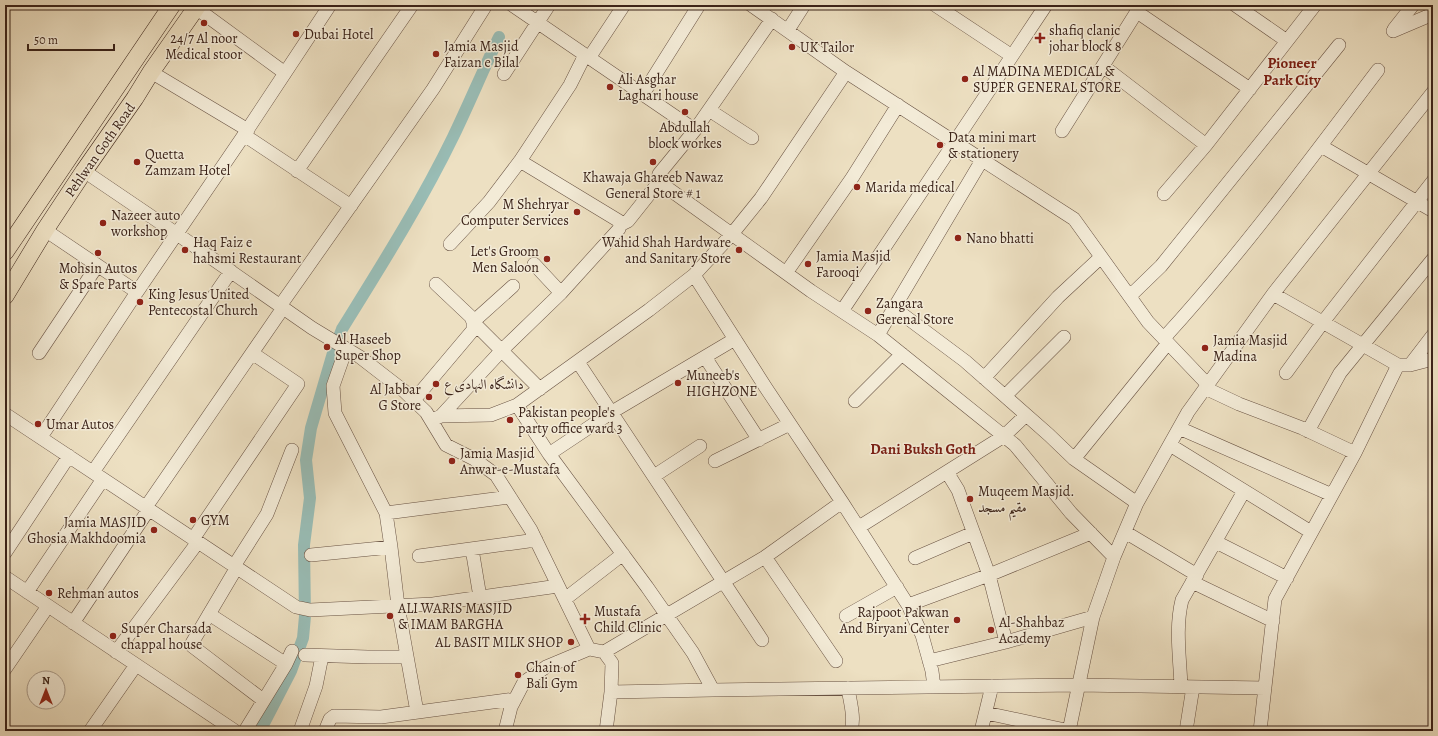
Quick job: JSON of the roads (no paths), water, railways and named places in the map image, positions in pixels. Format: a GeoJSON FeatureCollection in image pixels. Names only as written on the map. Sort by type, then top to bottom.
{"type":"FeatureCollection","features":[{"type":"Feature","properties":{"kind":"main road","name":"Pehlwan Goth Road"},"geometry":{"type":"LineString","coordinates":[[5,252],[172,5]]}},
{"type":"Feature","properties":{"kind":"main road","name":"Pehlwan Goth Road"},"geometry":{"type":"LineString","coordinates":[[5,296],[45,230],[84,171],[197,7]]}},
{"type":"Feature","properties":{"kind":"street"},"geometry":{"type":"LineString","coordinates":[[41,437],[137,292],[246,133],[330,5]]}},
{"type":"Feature","properties":{"kind":"street"},"geometry":{"type":"LineString","coordinates":[[297,171],[412,5]]}},
{"type":"Feature","properties":{"kind":"street"},"geometry":{"type":"LineString","coordinates":[[73,624],[148,508],[282,307],[433,89],[486,5]]}},
{"type":"Feature","properties":{"kind":"street"},"geometry":{"type":"LineString","coordinates":[[512,5],[695,130]]}},
{"type":"Feature","properties":{"kind":"street"},"geometry":{"type":"LineString","coordinates":[[504,74],[549,5]]}},
{"type":"Feature","properties":{"kind":"street"},"geometry":{"type":"LineString","coordinates":[[450,244],[489,202],[520,161],[570,85],[587,56],[624,5]]}},
{"type":"Feature","properties":{"kind":"street"},"geometry":{"type":"LineString","coordinates":[[643,94],[699,5]]}},
{"type":"Feature","properties":{"kind":"street"},"geometry":{"type":"LineString","coordinates":[[751,5],[846,72],[1074,219],[1148,322],[1207,386],[1239,404],[1308,431],[1355,453]]}},
{"type":"Feature","properties":{"kind":"street"},"geometry":{"type":"LineString","coordinates":[[788,30],[804,5]]}},
{"type":"Feature","properties":{"kind":"street"},"geometry":{"type":"LineString","coordinates":[[935,5],[1012,56]]}},
{"type":"Feature","properties":{"kind":"street"},"geometry":{"type":"LineString","coordinates":[[842,311],[1046,5]]}},
{"type":"Feature","properties":{"kind":"street"},"geometry":{"type":"LineString","coordinates":[[1235,5],[1287,41]]}},
{"type":"Feature","properties":{"kind":"street"},"geometry":{"type":"LineString","coordinates":[[1164,194],[1206,145],[1315,5]]}},
{"type":"Feature","properties":{"kind":"street"},"geometry":{"type":"LineString","coordinates":[[1413,5],[1392,31],[1433,14]]}},
{"type":"Feature","properties":{"kind":"street"},"geometry":{"type":"LineString","coordinates":[[197,7],[285,73]]}},
{"type":"Feature","properties":{"kind":"street"},"geometry":{"type":"LineString","coordinates":[[1062,131],[1137,8],[1250,88]]}},
{"type":"Feature","properties":{"kind":"street"},"geometry":{"type":"LineString","coordinates":[[436,418],[502,350],[561,293],[619,229],[620,225],[628,221],[659,182],[659,174],[695,130],[772,19]]}},
{"type":"Feature","properties":{"kind":"street"},"geometry":{"type":"LineString","coordinates":[[1130,296],[1161,266],[1339,45]]}},
{"type":"Feature","properties":{"kind":"street"},"geometry":{"type":"LineString","coordinates":[[1103,66],[1206,145]]}},
{"type":"Feature","properties":{"kind":"street"},"geometry":{"type":"LineString","coordinates":[[1074,459],[1321,146],[1378,70]]}},
{"type":"Feature","properties":{"kind":"street"},"geometry":{"type":"LineString","coordinates":[[151,72],[246,133],[297,171],[351,206]]}},
{"type":"Feature","properties":{"kind":"street"},"geometry":{"type":"LineString","coordinates":[[84,171],[282,307],[339,345],[360,357],[414,400],[426,412],[436,418],[491,415],[517,405],[649,310],[694,275],[732,234],[760,198],[846,72]]}},
{"type":"Feature","properties":{"kind":"street"},"geometry":{"type":"LineString","coordinates":[[986,713],[1070,731],[1078,685],[1093,617],[1114,557],[1137,503],[1188,412],[1273,294],[1433,92]]}},
{"type":"Feature","properties":{"kind":"street"},"geometry":{"type":"LineString","coordinates":[[786,273],[852,178],[898,105]]}},
{"type":"Feature","properties":{"kind":"street"},"geometry":{"type":"LineString","coordinates":[[709,110],[752,138]]}},
{"type":"Feature","properties":{"kind":"street"},"geometry":{"type":"LineString","coordinates":[[1321,146],[1433,211]]}},
{"type":"Feature","properties":{"kind":"street"},"geometry":{"type":"LineString","coordinates":[[878,336],[982,160]]}},
{"type":"Feature","properties":{"kind":"street"},"geometry":{"type":"LineString","coordinates":[[520,161],[619,221],[620,225]]}},
{"type":"Feature","properties":{"kind":"street"},"geometry":{"type":"LineString","coordinates":[[1286,372],[1433,181]]}},
{"type":"Feature","properties":{"kind":"street"},"geometry":{"type":"LineString","coordinates":[[659,182],[786,273],[878,336],[1015,444],[1071,513],[1114,557]]}},
{"type":"Feature","properties":{"kind":"street"},"geometry":{"type":"LineString","coordinates":[[45,230],[137,292]]}},
{"type":"Feature","properties":{"kind":"street"},"geometry":{"type":"LineString","coordinates":[[984,378],[1058,298],[1101,257]]}},
{"type":"Feature","properties":{"kind":"street"},"geometry":{"type":"LineString","coordinates":[[1308,431],[1340,374],[1433,259]]}},
{"type":"Feature","properties":{"kind":"street"},"geometry":{"type":"LineString","coordinates":[[534,264],[561,293]]}},
{"type":"Feature","properties":{"kind":"street"},"geometry":{"type":"LineString","coordinates":[[39,353],[97,266]]}},
{"type":"Feature","properties":{"kind":"street"},"geometry":{"type":"LineString","coordinates":[[27,592],[98,475],[231,271]]}},
{"type":"Feature","properties":{"kind":"street"},"geometry":{"type":"LineString","coordinates":[[694,275],[790,424],[859,527],[908,605],[922,635],[934,687]]}},
{"type":"Feature","properties":{"kind":"street"},"geometry":{"type":"LineString","coordinates":[[436,284],[471,317],[474,322],[540,389]]}},
{"type":"Feature","properties":{"kind":"street"},"geometry":{"type":"LineString","coordinates":[[414,400],[473,330],[474,322],[513,286]]}},
{"type":"Feature","properties":{"kind":"street"},"geometry":{"type":"LineString","coordinates":[[1273,294],[1363,345],[1404,365],[1433,359]]}},
{"type":"Feature","properties":{"kind":"street"},"geometry":{"type":"LineString","coordinates":[[894,308],[965,360],[1074,459],[1137,503]]}},
{"type":"Feature","properties":{"kind":"street"},"geometry":{"type":"LineString","coordinates":[[1260,731],[1275,599],[1404,365],[1433,335]]}},
{"type":"Feature","properties":{"kind":"street"},"geometry":{"type":"LineString","coordinates":[[1005,396],[1064,337]]}},
{"type":"Feature","properties":{"kind":"street"},"geometry":{"type":"LineString","coordinates":[[549,454],[612,412],[735,339]]}},
{"type":"Feature","properties":{"kind":"street"},"geometry":{"type":"LineString","coordinates":[[339,345],[334,386],[335,413],[386,513],[392,547],[398,606],[416,712]]}},
{"type":"Feature","properties":{"kind":"street"},"geometry":{"type":"LineString","coordinates":[[116,652],[196,540],[298,384],[252,353]]}},
{"type":"Feature","properties":{"kind":"street"},"geometry":{"type":"LineString","coordinates":[[855,401],[902,354]]}},
{"type":"Feature","properties":{"kind":"street"},"geometry":{"type":"LineString","coordinates":[[705,357],[759,440]]}},
{"type":"Feature","properties":{"kind":"street"},"geometry":{"type":"LineString","coordinates":[[578,362],[762,640]]}},
{"type":"Feature","properties":{"kind":"street"},"geometry":{"type":"LineString","coordinates":[[517,405],[549,454],[623,554],[693,653],[713,690]]}},
{"type":"Feature","properties":{"kind":"street"},"geometry":{"type":"LineString","coordinates":[[859,527],[1004,436],[1026,415]]}},
{"type":"Feature","properties":{"kind":"street"},"geometry":{"type":"LineString","coordinates":[[436,418],[446,445],[474,459],[496,475],[532,530],[589,649]]}},
{"type":"Feature","properties":{"kind":"street"},"geometry":{"type":"LineString","coordinates":[[7,419],[41,437],[296,607],[310,610],[433,604],[558,586]]}},
{"type":"Feature","properties":{"kind":"street"},"geometry":{"type":"LineString","coordinates":[[715,461],[790,424]]}},
{"type":"Feature","properties":{"kind":"street"},"geometry":{"type":"LineString","coordinates":[[1179,428],[1332,495]]}},
{"type":"Feature","properties":{"kind":"street"},"geometry":{"type":"LineString","coordinates":[[1170,445],[1311,532]]}},
{"type":"Feature","properties":{"kind":"street"},"geometry":{"type":"LineString","coordinates":[[654,476],[700,446]]}},
{"type":"Feature","properties":{"kind":"street"},"geometry":{"type":"LineString","coordinates":[[263,700],[192,648],[192,643],[267,514],[292,450]]}},
{"type":"Feature","properties":{"kind":"street"},"geometry":{"type":"LineString","coordinates":[[5,553],[69,456]]}},
{"type":"Feature","properties":{"kind":"street"},"geometry":{"type":"LineString","coordinates":[[947,472],[958,490],[989,575],[1006,642]]}},
{"type":"Feature","properties":{"kind":"street"},"geometry":{"type":"LineString","coordinates":[[1186,731],[1187,687],[1178,624],[1179,612],[1182,600],[1244,491]]}},
{"type":"Feature","properties":{"kind":"street"},"geometry":{"type":"LineString","coordinates":[[386,513],[510,497]]}},
{"type":"Feature","properties":{"kind":"street"},"geometry":{"type":"LineString","coordinates":[[505,731],[511,707],[524,682],[546,667],[589,649],[604,652],[765,557],[842,502]]}},
{"type":"Feature","properties":{"kind":"street"},"geometry":{"type":"LineString","coordinates":[[1124,532],[1194,579],[1272,621]]}},
{"type":"Feature","properties":{"kind":"street"},"geometry":{"type":"LineString","coordinates":[[915,558],[973,533]]}},
{"type":"Feature","properties":{"kind":"street"},"geometry":{"type":"LineString","coordinates":[[908,605],[989,575],[1090,533]]}},
{"type":"Feature","properties":{"kind":"street"},"geometry":{"type":"LineString","coordinates":[[419,556],[536,540]]}},
{"type":"Feature","properties":{"kind":"street"},"geometry":{"type":"LineString","coordinates":[[1216,542],[1287,578]]}},
{"type":"Feature","properties":{"kind":"street"},"geometry":{"type":"LineString","coordinates":[[311,555],[392,547]]}},
{"type":"Feature","properties":{"kind":"street"},"geometry":{"type":"LineString","coordinates":[[472,549],[480,597]]}},
{"type":"Feature","properties":{"kind":"street"},"geometry":{"type":"LineString","coordinates":[[565,599],[623,554]]}},
{"type":"Feature","properties":{"kind":"street"},"geometry":{"type":"LineString","coordinates":[[765,557],[836,661]]}},
{"type":"Feature","properties":{"kind":"street"},"geometry":{"type":"LineString","coordinates":[[5,577],[73,624],[235,731]]}},
{"type":"Feature","properties":{"kind":"street"},"geometry":{"type":"LineString","coordinates":[[846,616],[897,587]]}},
{"type":"Feature","properties":{"kind":"street"},"geometry":{"type":"LineString","coordinates":[[5,669],[48,606]]}},
{"type":"Feature","properties":{"kind":"street"},"geometry":{"type":"LineString","coordinates":[[209,614],[286,664]]}},
{"type":"Feature","properties":{"kind":"street"},"geometry":{"type":"LineString","coordinates":[[929,661],[1006,642],[1093,617]]}},
{"type":"Feature","properties":{"kind":"street"},"geometry":{"type":"LineString","coordinates":[[245,731],[286,664],[292,651]]}},
{"type":"Feature","properties":{"kind":"street"},"geometry":{"type":"LineString","coordinates":[[604,652],[612,663],[611,692],[606,731]]}},
{"type":"Feature","properties":{"kind":"street"},"geometry":{"type":"LineString","coordinates":[[305,655],[407,658]]}},
{"type":"Feature","properties":{"kind":"street"},"geometry":{"type":"LineString","coordinates":[[300,731],[316,686],[322,656]]}},
{"type":"Feature","properties":{"kind":"street"},"geometry":{"type":"LineString","coordinates":[[90,731],[136,665]]}},
{"type":"Feature","properties":{"kind":"street"},"geometry":{"type":"LineString","coordinates":[[611,692],[1078,685],[1264,688]]}},
{"type":"Feature","properties":{"kind":"street"},"geometry":{"type":"LineString","coordinates":[[981,731],[992,686]]}},
{"type":"Feature","properties":{"kind":"street"},"geometry":{"type":"LineString","coordinates":[[848,688],[852,709],[851,731]]}},
{"type":"Feature","properties":{"kind":"street"},"geometry":{"type":"LineString","coordinates":[[325,731],[330,719],[334,716],[381,717],[515,699]]}},
{"type":"Feature","properties":{"kind":"waterway"},"geometry":{"type":"LineString","coordinates":[[260,731],[291,671],[303,638],[305,616],[304,545],[310,498],[306,460],[311,428],[333,353],[342,329],[400,234],[441,162],[499,37]]}},
{"type":"Feature","properties":{"kind":"place","name":"24/7 Al noor Medical stoor"},"geometry":{"type":"Point","coordinates":[204,23]}},
{"type":"Feature","properties":{"kind":"place","name":"Dubai Hotel"},"geometry":{"type":"Point","coordinates":[296,34]}},
{"type":"Feature","properties":{"kind":"place","name":"shafiq clanic johar block 8"},"geometry":{"type":"Point","coordinates":[1040,38]}},
{"type":"Feature","properties":{"kind":"place","name":"UK Tailor"},"geometry":{"type":"Point","coordinates":[792,47]}},
{"type":"Feature","properties":{"kind":"place","name":"Jamia Masjid Faizan e Bilal"},"geometry":{"type":"Point","coordinates":[436,54]}},
{"type":"Feature","properties":{"kind":"place","name":"Al MADINA MEDICAL & SUPER GENERAL STORE"},"geometry":{"type":"Point","coordinates":[965,79]}},
{"type":"Feature","properties":{"kind":"place","name":"Ali Asghar Laghari house"},"geometry":{"type":"Point","coordinates":[610,87]}},
{"type":"Feature","properties":{"kind":"place","name":"Abdullah block workes"},"geometry":{"type":"Point","coordinates":[685,112]}},
{"type":"Feature","properties":{"kind":"place","name":"Data mini mart & stationery"},"geometry":{"type":"Point","coordinates":[940,145]}},
{"type":"Feature","properties":{"kind":"place","name":"Quetta Zamzam Hotel"},"geometry":{"type":"Point","coordinates":[137,162]}},
{"type":"Feature","properties":{"kind":"place","name":"Khawaja Ghareeb Nawaz General Store # 1"},"geometry":{"type":"Point","coordinates":[653,162]}},
{"type":"Feature","properties":{"kind":"place","name":"Marida medical"},"geometry":{"type":"Point","coordinates":[857,187]}},
{"type":"Feature","properties":{"kind":"place","name":"M Shehryar Computer Services"},"geometry":{"type":"Point","coordinates":[577,212]}},
{"type":"Feature","properties":{"kind":"place","name":"Nazeer auto workshop"},"geometry":{"type":"Point","coordinates":[103,223]}},
{"type":"Feature","properties":{"kind":"place","name":"Nano bhatti"},"geometry":{"type":"Point","coordinates":[958,238]}},
{"type":"Feature","properties":{"kind":"place","name":"Haq Faiz e hahsmi Restaurant"},"geometry":{"type":"Point","coordinates":[185,250]}},
{"type":"Feature","properties":{"kind":"place","name":"Wahid Shah Hardware and Sanitary Store"},"geometry":{"type":"Point","coordinates":[739,250]}},
{"type":"Feature","properties":{"kind":"place","name":"Mohsin Autos & Spare Parts"},"geometry":{"type":"Point","coordinates":[98,253]}},
{"type":"Feature","properties":{"kind":"place","name":"Let's Groom Men Saloon"},"geometry":{"type":"Point","coordinates":[547,259]}},
{"type":"Feature","properties":{"kind":"place","name":"Jamia Masjid Farooqi"},"geometry":{"type":"Point","coordinates":[808,264]}},
{"type":"Feature","properties":{"kind":"place","name":"King Jesus United Pentecostal Church"},"geometry":{"type":"Point","coordinates":[140,302]}},
{"type":"Feature","properties":{"kind":"place","name":"Zangara Gerenal Store"},"geometry":{"type":"Point","coordinates":[868,311]}},
{"type":"Feature","properties":{"kind":"place","name":"Al Haseeb Super Shop"},"geometry":{"type":"Point","coordinates":[327,347]}},
{"type":"Feature","properties":{"kind":"place","name":"Jamia Masjid Madina"},"geometry":{"type":"Point","coordinates":[1205,348]}},
{"type":"Feature","properties":{"kind":"place","name":"Muneeb's HIGHZONE"},"geometry":{"type":"Point","coordinates":[678,383]}},
{"type":"Feature","properties":{"kind":"place","name":"دانشگاہ الہادی ع"},"geometry":{"type":"Point","coordinates":[436,384]}},
{"type":"Feature","properties":{"kind":"place","name":"Al Jabbar G Store"},"geometry":{"type":"Point","coordinates":[429,397]}},
{"type":"Feature","properties":{"kind":"place","name":"Pakistan people's party office ward 3"},"geometry":{"type":"Point","coordinates":[510,420]}},
{"type":"Feature","properties":{"kind":"place","name":"Umar Autos"},"geometry":{"type":"Point","coordinates":[38,424]}},
{"type":"Feature","properties":{"kind":"place","name":"Jamia Masjid Anwar-e-Mustafa"},"geometry":{"type":"Point","coordinates":[452,461]}},
{"type":"Feature","properties":{"kind":"place","name":"Muqeem Masjid. مقیم مسجد"},"geometry":{"type":"Point","coordinates":[970,499]}},
{"type":"Feature","properties":{"kind":"place","name":"GYM"},"geometry":{"type":"Point","coordinates":[193,520]}},
{"type":"Feature","properties":{"kind":"place","name":"Jamia MASJID Ghosia Makhdoomia"},"geometry":{"type":"Point","coordinates":[154,530]}},
{"type":"Feature","properties":{"kind":"place","name":"Rehman autos"},"geometry":{"type":"Point","coordinates":[49,593]}},
{"type":"Feature","properties":{"kind":"place","name":"ALI WARIS MASJID & IMAM BARGHA"},"geometry":{"type":"Point","coordinates":[390,616]}},
{"type":"Feature","properties":{"kind":"place","name":"Mustafa Child Clinic"},"geometry":{"type":"Point","coordinates":[585,619]}},
{"type":"Feature","properties":{"kind":"place","name":"Rajpoot Pakwan And Biryani Center"},"geometry":{"type":"Point","coordinates":[957,620]}},
{"type":"Feature","properties":{"kind":"place","name":"Al-Shahbaz Academy"},"geometry":{"type":"Point","coordinates":[991,630]}},
{"type":"Feature","properties":{"kind":"place","name":"Super Charsada chappal house"},"geometry":{"type":"Point","coordinates":[113,636]}},
{"type":"Feature","properties":{"kind":"place","name":"AL BASIT MILK SHOP"},"geometry":{"type":"Point","coordinates":[571,642]}},
{"type":"Feature","properties":{"kind":"place","name":"Chain of Bali Gym"},"geometry":{"type":"Point","coordinates":[518,675]}},
{"type":"Feature","properties":{"kind":"district","name":"Pioneer Park City"},"geometry":{"type":"Point","coordinates":[1292,72]}},
{"type":"Feature","properties":{"kind":"district","name":"Dani Buksh Goth"},"geometry":{"type":"Point","coordinates":[923,449]}}]}
